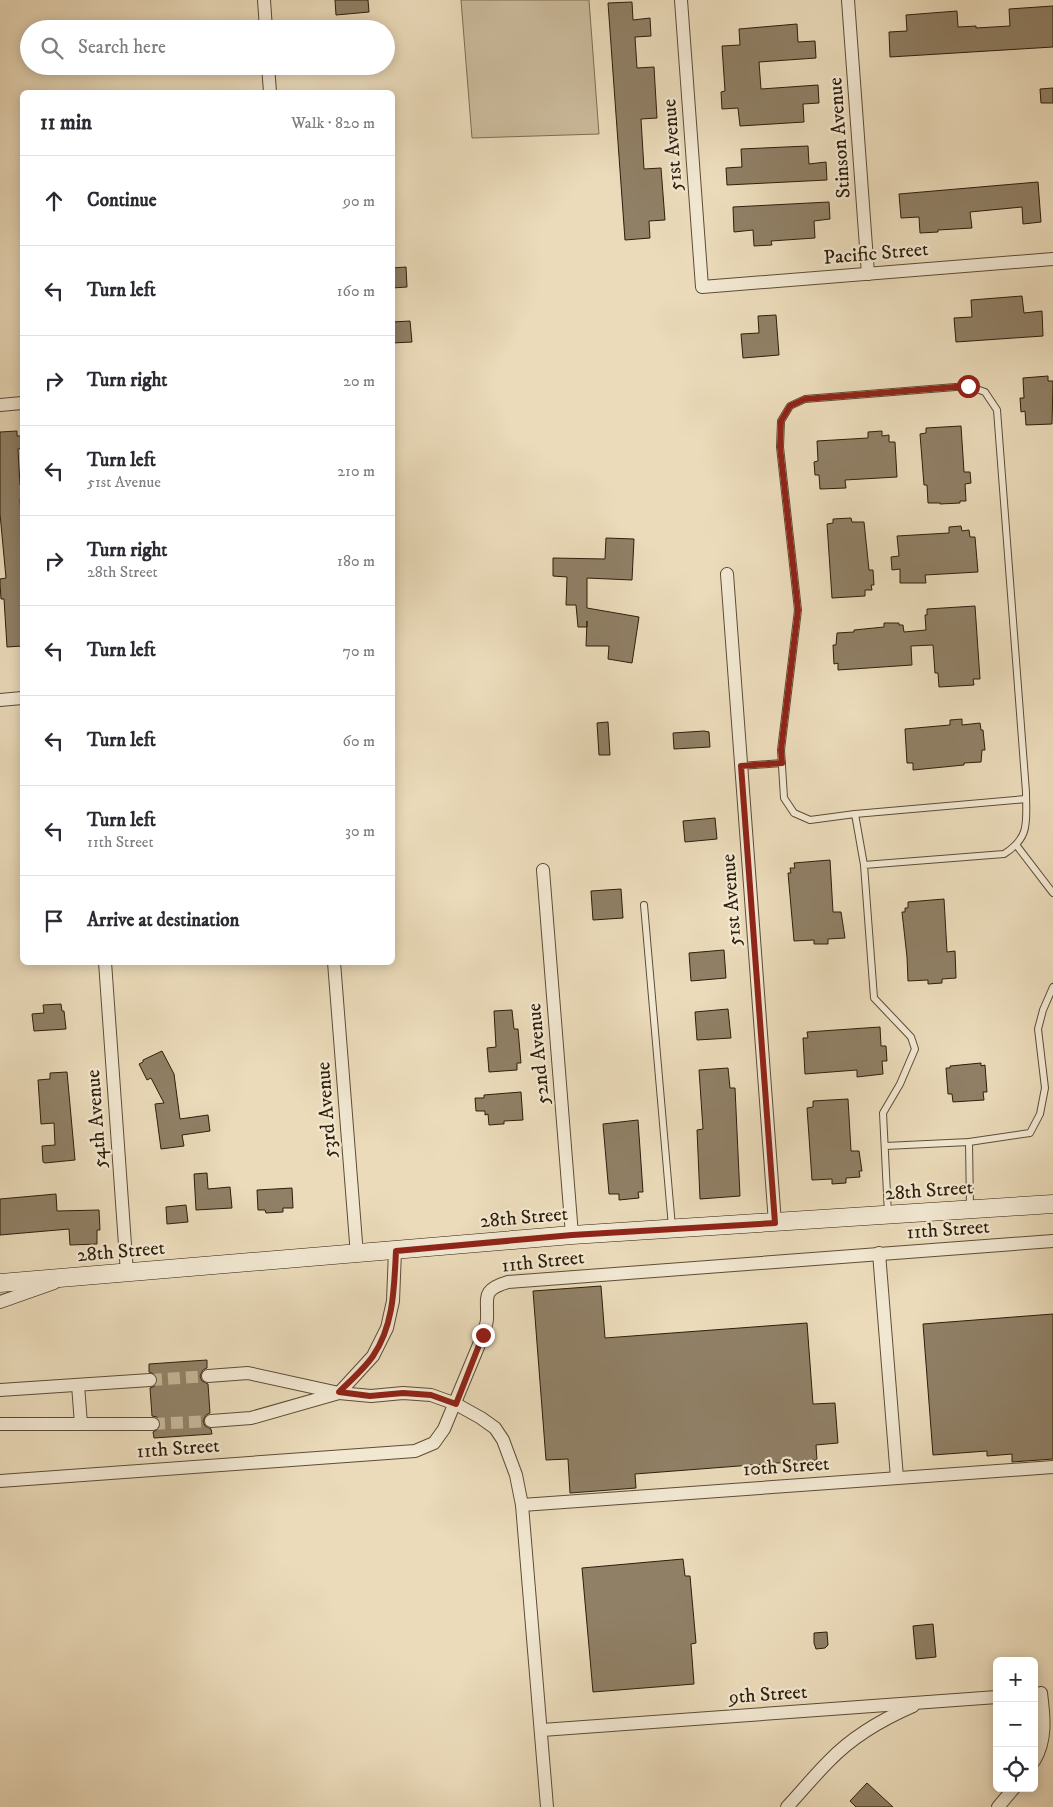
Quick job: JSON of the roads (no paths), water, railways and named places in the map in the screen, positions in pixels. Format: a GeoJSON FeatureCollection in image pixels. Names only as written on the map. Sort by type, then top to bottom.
{"type":"FeatureCollection","features":[{"type":"Feature","properties":{"kind":"main road","name":"28th Street"},"geometry":{"type":"LineString","coordinates":[[0,1283],[572,1235],[1053,1204]]}},
{"type":"Feature","properties":{"kind":"street"},"geometry":{"type":"LineString","coordinates":[[264,0],[265,20]]}},
{"type":"Feature","properties":{"kind":"street","name":"51st Avenue"},"geometry":{"type":"LineString","coordinates":[[681,0],[702,287]]}},
{"type":"Feature","properties":{"kind":"street","name":"Stinson Avenue"},"geometry":{"type":"LineString","coordinates":[[848,0],[868,274]]}},
{"type":"Feature","properties":{"kind":"street"},"geometry":{"type":"LineString","coordinates":[[269,75],[270,90]]}},
{"type":"Feature","properties":{"kind":"street","name":"Pacific Street"},"geometry":{"type":"LineString","coordinates":[[702,287],[1053,259]]}},
{"type":"Feature","properties":{"kind":"street"},"geometry":{"type":"LineString","coordinates":[[0,405],[20,403]]}},
{"type":"Feature","properties":{"kind":"street","name":"51st Avenue"},"geometry":{"type":"LineString","coordinates":[[727,574],[775,1223]]}},
{"type":"Feature","properties":{"kind":"street"},"geometry":{"type":"LineString","coordinates":[[0,700],[20,698]]}},
{"type":"Feature","properties":{"kind":"street","name":"52nd Avenue"},"geometry":{"type":"LineString","coordinates":[[543,870],[572,1235]]}},
{"type":"Feature","properties":{"kind":"street","name":"54th Avenue"},"geometry":{"type":"LineString","coordinates":[[105,965],[127,1273]]}},
{"type":"Feature","properties":{"kind":"street","name":"53rd Avenue"},"geometry":{"type":"LineString","coordinates":[[334,965],[357,1254]]}},
{"type":"Feature","properties":{"kind":"street","name":"11th Street"},"geometry":{"type":"LineString","coordinates":[[0,1481],[415,1451],[434,1443],[444,1429],[456,1404],[485,1328],[487,1320],[486,1302],[490,1292],[496,1285],[508,1282],[879,1253],[1053,1242]]}},
{"type":"Feature","properties":{"kind":"street"},"geometry":{"type":"LineString","coordinates":[[211,1421],[251,1418],[339,1392],[373,1356],[387,1328],[393,1301],[396,1251]]}},
{"type":"Feature","properties":{"kind":"street"},"geometry":{"type":"LineString","coordinates":[[879,1253],[898,1478]]}},
{"type":"Feature","properties":{"kind":"street"},"geometry":{"type":"LineString","coordinates":[[0,1302],[70,1278]]}},
{"type":"Feature","properties":{"kind":"street"},"geometry":{"type":"LineString","coordinates":[[208,1376],[248,1373],[339,1392],[370,1396],[403,1393],[431,1395],[456,1404],[495,1428],[503,1440],[516,1475],[522,1505],[547,1807]]}},
{"type":"Feature","properties":{"kind":"street"},"geometry":{"type":"LineString","coordinates":[[0,1390],[150,1380]]}},
{"type":"Feature","properties":{"kind":"street"},"geometry":{"type":"LineString","coordinates":[[78,1385],[81,1424]]}},
{"type":"Feature","properties":{"kind":"street"},"geometry":{"type":"LineString","coordinates":[[0,1424],[153,1424]]}},
{"type":"Feature","properties":{"kind":"street","name":"10th Street"},"geometry":{"type":"LineString","coordinates":[[522,1505],[1053,1467]]}},
{"type":"Feature","properties":{"kind":"street"},"geometry":{"type":"LineString","coordinates":[[1038,1754],[1043,1738],[1043,1693]]}},
{"type":"Feature","properties":{"kind":"street","name":"9th Street"},"geometry":{"type":"LineString","coordinates":[[542,1730],[993,1696]]}},
{"type":"Feature","properties":{"kind":"street"},"geometry":{"type":"LineString","coordinates":[[787,1807],[830,1759],[890,1716],[923,1702]]}},
{"type":"Feature","properties":{"kind":"street"},"geometry":{"type":"LineString","coordinates":[[998,1807],[1011,1792]]}},
{"type":"Feature","properties":{"kind":"lane"},"geometry":{"type":"LineString","coordinates":[[864,865],[1004,854],[1017,846],[1026,829],[1026,799],[997,410],[984,392],[968,386],[805,399],[790,406],[781,421],[780,447],[798,610],[781,750],[784,798],[794,813],[810,820],[855,814],[1026,799]]}},
{"type":"Feature","properties":{"kind":"lane"},"geometry":{"type":"LineString","coordinates":[[741,766],[782,763]]}},
{"type":"Feature","properties":{"kind":"lane"},"geometry":{"type":"LineString","coordinates":[[855,814],[864,865],[874,998],[911,1037],[915,1049],[900,1084],[883,1113],[888,1215]]}},
{"type":"Feature","properties":{"kind":"lane"},"geometry":{"type":"LineString","coordinates":[[1017,846],[1053,893]]}},
{"type":"Feature","properties":{"kind":"lane"},"geometry":{"type":"LineString","coordinates":[[644,905],[672,1229]]}},
{"type":"Feature","properties":{"kind":"lane"},"geometry":{"type":"LineString","coordinates":[[885,1146],[969,1142],[1030,1133],[1040,1114],[1045,1088],[1038,1029],[1043,1010],[1053,987]]}},
{"type":"Feature","properties":{"kind":"lane"},"geometry":{"type":"LineString","coordinates":[[969,1142],[970,1210]]}},
{"type":"Feature","properties":{"kind":"tunnel"},"geometry":{"type":"LineString","coordinates":[[150,1380],[208,1376]]}},
{"type":"Feature","properties":{"kind":"tunnel"},"geometry":{"type":"LineString","coordinates":[[153,1424],[211,1421]]}}]}
